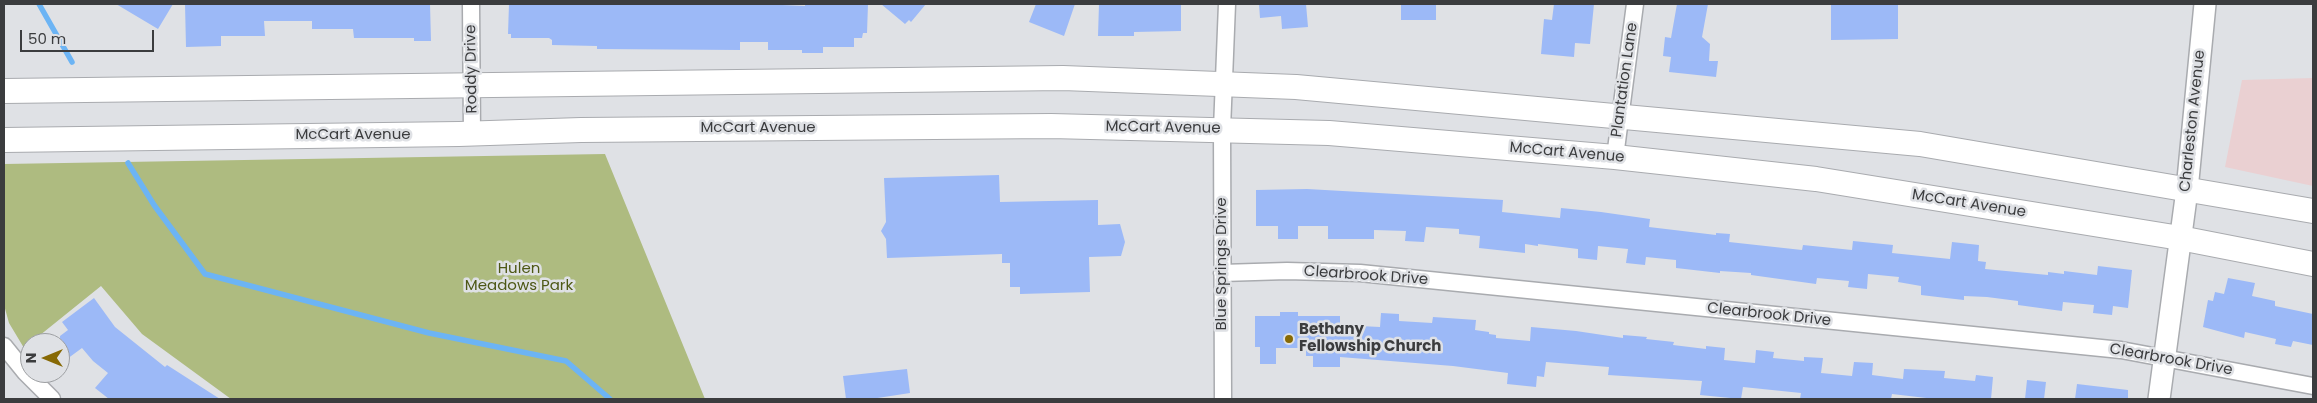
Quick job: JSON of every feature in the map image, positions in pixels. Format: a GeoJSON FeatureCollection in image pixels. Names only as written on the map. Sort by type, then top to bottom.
{"type":"FeatureCollection","features":[{"type":"Feature","properties":{"kind":"main road"},"geometry":{"type":"LineString","coordinates":[[4,91],[1063,78],[1296,87],[1920,144],[2313,211]]}},
{"type":"Feature","properties":{"kind":"main road","name":"McCart Avenue"},"geometry":{"type":"LineString","coordinates":[[4,140],[472,134],[581,130],[1051,126],[1329,133],[1615,157],[1816,179],[2180,238],[2313,264]]}},
{"type":"Feature","properties":{"kind":"street","name":"Roddy Drive"},"geometry":{"type":"LineString","coordinates":[[471,4],[472,134]]}},
{"type":"Feature","properties":{"kind":"street","name":"Blue Springs Drive"},"geometry":{"type":"LineString","coordinates":[[1223,399],[1222,129],[1227,4]]}},
{"type":"Feature","properties":{"kind":"street","name":"Plantation Lane"},"geometry":{"type":"LineString","coordinates":[[1615,157],[1635,4]]}},
{"type":"Feature","properties":{"kind":"street","name":"Charleston Avenue"},"geometry":{"type":"LineString","coordinates":[[2159,399],[2187,190],[2205,4]]}},
{"type":"Feature","properties":{"kind":"street","name":"Clearbrook Drive"},"geometry":{"type":"LineString","coordinates":[[1222,273],[1287,270],[1360,273],[2121,350],[2313,386]]}},
{"type":"Feature","properties":{"kind":"street"},"geometry":{"type":"LineString","coordinates":[[4,346],[25,372],[52,399]]}},
{"type":"Feature","properties":{"kind":"shaded area"},"geometry":{"type":"Polygon","coordinates":[[[2313,78],[2313,186],[2225,167],[2242,80],[2313,78]]]}},
{"type":"Feature","properties":{"kind":"green space","name":"Hulen Meadows Park"},"geometry":{"type":"Polygon","coordinates":[[[605,154],[705,399],[231,399],[142,334],[101,286],[43,333],[20,333],[20,341],[9,323],[4,305],[4,164],[605,154]]]}},
{"type":"Feature","properties":{"kind":"building"},"geometry":{"type":"Polygon","coordinates":[[[116,4],[173,4],[158,29],[116,4]]]}},
{"type":"Feature","properties":{"kind":"building"},"geometry":{"type":"Polygon","coordinates":[[[185,4],[430,4],[431,41],[414,41],[414,38],[354,38],[353,29],[312,29],[312,21],[264,21],[265,36],[221,36],[221,46],[186,47],[185,4]]]}},
{"type":"Feature","properties":{"kind":"building"},"geometry":{"type":"Polygon","coordinates":[[[509,4],[760,4],[805,6],[805,4],[868,4],[867,33],[863,33],[862,38],[854,38],[854,47],[823,47],[823,53],[802,53],[802,50],[768,50],[768,42],[740,42],[740,50],[597,49],[597,46],[552,45],[552,40],[549,38],[511,38],[511,34],[508,34],[509,4]]]}},
{"type":"Feature","properties":{"kind":"building"},"geometry":{"type":"Polygon","coordinates":[[[881,4],[926,4],[911,22],[909,20],[905,24],[881,4]]]}},
{"type":"Feature","properties":{"kind":"building"},"geometry":{"type":"Polygon","coordinates":[[[1036,4],[1075,4],[1064,36],[1029,22],[1036,4]]]}},
{"type":"Feature","properties":{"kind":"building"},"geometry":{"type":"Polygon","coordinates":[[[1099,4],[1181,4],[1181,31],[1134,32],[1134,36],[1098,36],[1099,4]]]}},
{"type":"Feature","properties":{"kind":"building"},"geometry":{"type":"Polygon","coordinates":[[[1259,4],[1306,4],[1308,27],[1282,29],[1281,16],[1260,18],[1259,4]]]}},
{"type":"Feature","properties":{"kind":"building"},"geometry":{"type":"Polygon","coordinates":[[[1401,4],[1436,4],[1436,20],[1401,20],[1401,4]]]}},
{"type":"Feature","properties":{"kind":"building"},"geometry":{"type":"Polygon","coordinates":[[[1554,4],[1594,4],[1590,44],[1575,43],[1574,57],[1541,54],[1544,19],[1552,20],[1554,4]]]}},
{"type":"Feature","properties":{"kind":"building"},"geometry":{"type":"Polygon","coordinates":[[[1677,4],[1708,4],[1702,37],[1710,44],[1709,61],[1718,61],[1716,77],[1669,72],[1671,57],[1663,56],[1665,37],[1671,38],[1677,4]]]}},
{"type":"Feature","properties":{"kind":"building"},"geometry":{"type":"Polygon","coordinates":[[[1831,4],[1898,4],[1898,39],[1831,40],[1831,4]]]}},
{"type":"Feature","properties":{"kind":"building"},"geometry":{"type":"Polygon","coordinates":[[[999,175],[1000,202],[1098,200],[1098,225],[1120,224],[1125,242],[1121,256],[1089,257],[1090,292],[1020,294],[1020,287],[1010,287],[1010,263],[1002,263],[1002,254],[887,258],[886,239],[881,231],[886,222],[884,178],[999,175]]]}},
{"type":"Feature","properties":{"kind":"building"},"geometry":{"type":"Polygon","coordinates":[[[1307,189],[1503,200],[1502,212],[1560,218],[1561,208],[1601,212],[1650,219],[1649,227],[1716,235],[1716,233],[1730,234],[1729,242],[1802,250],[1803,245],[1852,250],[1853,241],[1893,245],[1892,253],[1950,259],[1952,242],[1979,245],[1978,261],[1986,262],[1985,269],[2048,275],[2048,272],[2064,274],[2064,271],[2097,275],[2098,266],[2132,270],[2128,308],[2113,306],[2112,315],[2093,313],[2094,305],[2063,302],[2062,311],[2018,305],[2018,301],[1987,297],[1964,296],[1964,300],[1921,295],[1921,286],[1898,282],[1899,277],[1868,274],[1867,289],[1848,287],[1849,281],[1817,278],[1816,284],[1751,275],[1751,273],[1720,271],[1720,273],[1676,268],[1676,260],[1646,257],[1645,265],[1626,263],[1628,249],[1598,246],[1597,260],[1578,258],[1578,249],[1538,244],[1538,246],[1525,244],[1525,253],[1479,248],[1480,236],[1459,234],[1459,229],[1426,227],[1424,242],[1405,241],[1406,231],[1374,230],[1374,239],[1328,239],[1328,226],[1298,226],[1298,239],[1278,239],[1278,226],[1256,226],[1256,190],[1307,189]]]}},
{"type":"Feature","properties":{"kind":"building"},"geometry":{"type":"Polygon","coordinates":[[[2228,278],[2255,283],[2252,296],[2275,301],[2275,306],[2313,314],[2313,345],[2293,341],[2291,347],[2275,344],[2276,339],[2245,332],[2244,338],[2203,327],[2208,300],[2213,301],[2215,292],[2224,294],[2228,278]]]}},
{"type":"Feature","properties":{"kind":"building"},"geometry":{"type":"Polygon","coordinates":[[[94,298],[115,327],[165,367],[167,365],[220,399],[109,399],[95,388],[108,373],[93,361],[82,348],[70,357],[70,333],[64,333],[68,330],[62,322],[94,298]]]}},
{"type":"Feature","properties":{"kind":"building"},"geometry":{"type":"Polygon","coordinates":[[[1280,312],[1298,312],[1298,316],[1340,316],[1340,325],[1380,327],[1381,313],[1399,314],[1399,321],[1432,323],[1433,317],[1476,320],[1475,330],[1489,332],[1489,334],[1496,335],[1496,338],[1530,341],[1531,327],[1623,338],[1623,335],[1647,337],[1646,339],[1674,342],[1673,345],[1706,349],[1706,346],[1725,348],[1724,360],[1755,363],[1756,350],[1774,352],[1773,358],[1804,361],[1804,357],[1823,358],[1821,373],[1852,376],[1854,362],[1873,363],[1872,375],[1903,379],[1904,369],[1945,371],[1944,378],[1975,381],[1976,375],[1993,377],[1991,399],[1935,399],[1892,394],[1891,399],[1800,399],[1801,393],[1743,387],[1741,399],[1700,395],[1702,381],[1608,375],[1609,367],[1546,362],[1544,377],[1537,376],[1536,387],[1507,384],[1508,373],[1453,366],[1340,357],[1340,367],[1313,367],[1313,356],[1306,356],[1306,348],[1276,348],[1276,364],[1260,364],[1260,347],[1255,347],[1255,316],[1280,316],[1280,312]]]}},
{"type":"Feature","properties":{"kind":"building"},"geometry":{"type":"Polygon","coordinates":[[[907,369],[910,393],[871,399],[846,399],[843,376],[907,369]]]}},
{"type":"Feature","properties":{"kind":"building"},"geometry":{"type":"Polygon","coordinates":[[[2027,380],[2046,382],[2044,399],[2025,399],[2027,380]]]}},
{"type":"Feature","properties":{"kind":"building"},"geometry":{"type":"Polygon","coordinates":[[[2077,384],[2128,390],[2128,399],[2075,399],[2077,384]]]}},
{"type":"Feature","properties":{"kind":"waterway"},"geometry":{"type":"LineString","coordinates":[[39,4],[72,62]]}},
{"type":"Feature","properties":{"kind":"waterway"},"geometry":{"type":"LineString","coordinates":[[128,163],[154,205],[205,274],[429,333],[566,361],[610,399]]}},
{"type":"Feature","properties":{"kind":"place","name":"Bethany Fellowship Church"},"geometry":{"type":"Point","coordinates":[1289,339]}}]}
